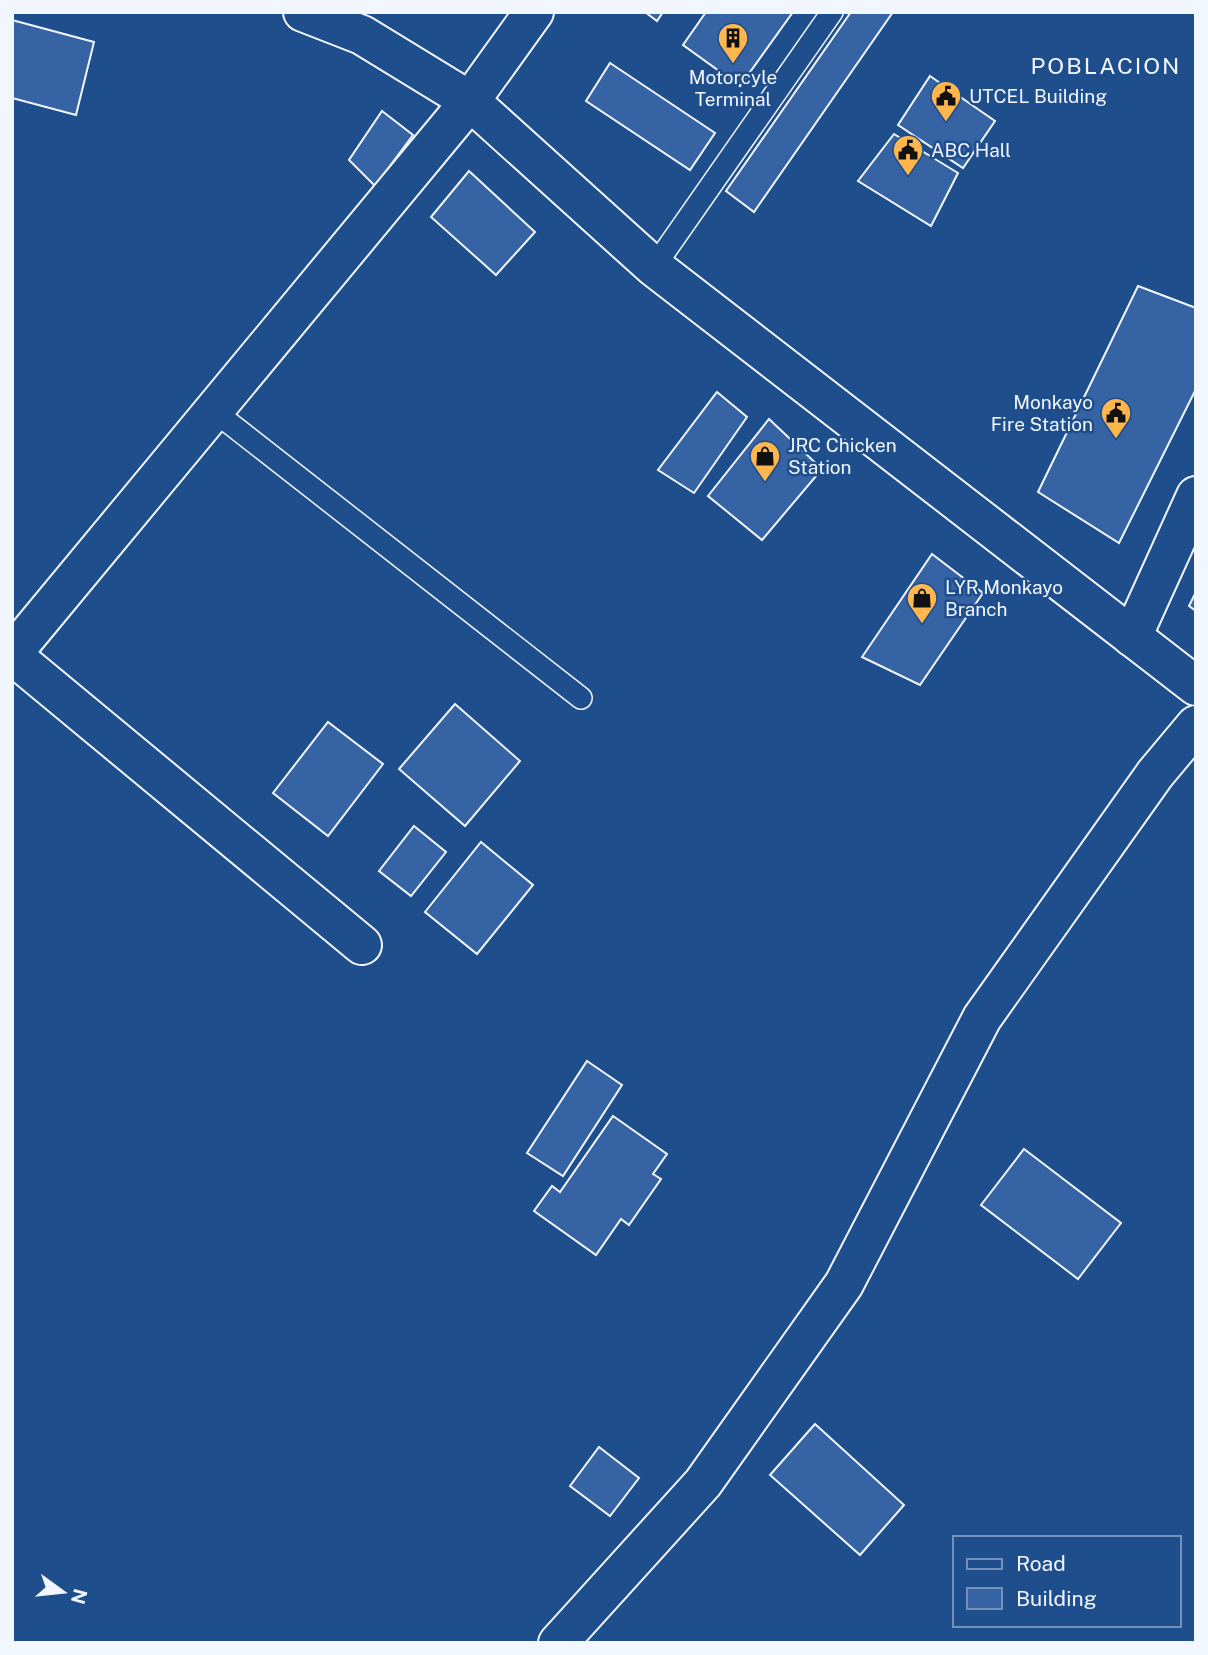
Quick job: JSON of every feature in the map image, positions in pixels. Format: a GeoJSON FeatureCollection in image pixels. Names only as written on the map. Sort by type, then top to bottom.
{"type":"FeatureCollection","features":[{"type":"Feature","properties":{"kind":"street"},"geometry":{"type":"LineString","coordinates":[[303,12],[362,35],[470,101],[654,267],[1196,686]]}},
{"type":"Feature","properties":{"kind":"street"},"geometry":{"type":"LineString","coordinates":[[362,945],[12,654],[470,101],[534,12]]}},
{"type":"Feature","properties":{"kind":"street"},"geometry":{"type":"LineString","coordinates":[[1132,637],[1196,496]]}},
{"type":"Feature","properties":{"kind":"street"},"geometry":{"type":"LineString","coordinates":[[558,1643],[703,1483],[844,1284],[982,1018],[1155,774],[1196,724]]}},
{"type":"Feature","properties":{"kind":"lane"},"geometry":{"type":"LineString","coordinates":[[654,267],[832,12]]}},
{"type":"Feature","properties":{"kind":"lane"},"geometry":{"type":"LineString","coordinates":[[214,411],[581,698]]}},
{"type":"Feature","properties":{"kind":"building"},"geometry":{"type":"Polygon","coordinates":[[[645,12],[663,12],[657,21],[645,12]]]}},
{"type":"Feature","properties":{"kind":"building","name":"Motorcyle Terminal"},"geometry":{"type":"Polygon","coordinates":[[[706,12],[793,12],[740,86],[683,45],[706,12]]]}},
{"type":"Feature","properties":{"kind":"building"},"geometry":{"type":"Polygon","coordinates":[[[851,12],[893,12],[754,212],[726,191],[851,12]]]}},
{"type":"Feature","properties":{"kind":"building"},"geometry":{"type":"Polygon","coordinates":[[[12,20],[94,42],[76,115],[12,98],[12,20]]]}},
{"type":"Feature","properties":{"kind":"building"},"geometry":{"type":"Polygon","coordinates":[[[610,63],[715,133],[690,170],[586,101],[610,63]]]}},
{"type":"Feature","properties":{"kind":"building","name":"UTCEL Building"},"geometry":{"type":"Polygon","coordinates":[[[930,76],[995,121],[963,168],[898,125],[930,76]]]}},
{"type":"Feature","properties":{"kind":"building"},"geometry":{"type":"Polygon","coordinates":[[[382,111],[413,135],[375,186],[349,160],[382,111]]]}},
{"type":"Feature","properties":{"kind":"building","name":"ABC Hall"},"geometry":{"type":"Polygon","coordinates":[[[894,134],[958,173],[931,226],[858,181],[894,134]]]}},
{"type":"Feature","properties":{"kind":"building"},"geometry":{"type":"Polygon","coordinates":[[[469,171],[535,232],[496,275],[431,217],[469,171]]]}},
{"type":"Feature","properties":{"kind":"building","name":"Monkayo Fire Station"},"geometry":{"type":"Polygon","coordinates":[[[1138,286],[1196,308],[1196,389],[1119,543],[1038,492],[1138,286]]]}},
{"type":"Feature","properties":{"kind":"building"},"geometry":{"type":"Polygon","coordinates":[[[717,392],[747,417],[694,493],[658,470],[717,392]]]}},
{"type":"Feature","properties":{"kind":"building","name":"JRC Chicken Station"},"geometry":{"type":"Polygon","coordinates":[[[769,419],[822,469],[762,540],[708,496],[769,419]]]}},
{"type":"Feature","properties":{"kind":"building","name":"LYR Monkayo Branch"},"geometry":{"type":"Polygon","coordinates":[[[932,554],[983,593],[920,685],[862,657],[932,554]]]}},
{"type":"Feature","properties":{"kind":"building"},"geometry":{"type":"Polygon","coordinates":[[[1196,592],[1196,611],[1189,606],[1196,592]]]}},
{"type":"Feature","properties":{"kind":"building"},"geometry":{"type":"Polygon","coordinates":[[[455,704],[520,761],[465,826],[399,769],[455,704]]]}},
{"type":"Feature","properties":{"kind":"building"},"geometry":{"type":"Polygon","coordinates":[[[328,722],[383,764],[328,836],[273,793],[328,722]]]}},
{"type":"Feature","properties":{"kind":"building"},"geometry":{"type":"Polygon","coordinates":[[[414,826],[446,852],[411,896],[379,871],[414,826]]]}},
{"type":"Feature","properties":{"kind":"building"},"geometry":{"type":"Polygon","coordinates":[[[481,842],[533,885],[477,954],[425,912],[481,842]]]}},
{"type":"Feature","properties":{"kind":"building"},"geometry":{"type":"Polygon","coordinates":[[[587,1061],[622,1085],[563,1176],[527,1153],[587,1061]]]}},
{"type":"Feature","properties":{"kind":"building"},"geometry":{"type":"Polygon","coordinates":[[[613,1116],[667,1154],[653,1174],[661,1179],[629,1225],[621,1219],[596,1255],[534,1211],[552,1186],[560,1192],[613,1116]]]}},
{"type":"Feature","properties":{"kind":"building"},"geometry":{"type":"Polygon","coordinates":[[[1024,1149],[1121,1223],[1078,1279],[981,1205],[1024,1149]]]}},
{"type":"Feature","properties":{"kind":"building"},"geometry":{"type":"Polygon","coordinates":[[[815,1424],[904,1505],[860,1555],[770,1475],[815,1424]]]}},
{"type":"Feature","properties":{"kind":"building"},"geometry":{"type":"Polygon","coordinates":[[[599,1447],[639,1478],[610,1516],[570,1486],[599,1447]]]}},
{"type":"Feature","properties":{"kind":"place","name":"Motorcyle Terminal"},"geometry":{"type":"Point","coordinates":[733,65]}},
{"type":"Feature","properties":{"kind":"place","name":"UTCEL Building"},"geometry":{"type":"Point","coordinates":[946,123]}},
{"type":"Feature","properties":{"kind":"place","name":"ABC Hall"},"geometry":{"type":"Point","coordinates":[908,177]}},
{"type":"Feature","properties":{"kind":"place","name":"Monkayo Fire Station"},"geometry":{"type":"Point","coordinates":[1116,440]}},
{"type":"Feature","properties":{"kind":"place","name":"JRC Chicken Station"},"geometry":{"type":"Point","coordinates":[765,483]}},
{"type":"Feature","properties":{"kind":"place","name":"LYR Monkayo Branch"},"geometry":{"type":"Point","coordinates":[922,625]}},
{"type":"Feature","properties":{"kind":"district","name":"POBLACION"},"geometry":{"type":"Point","coordinates":[1106,66]}}]}
